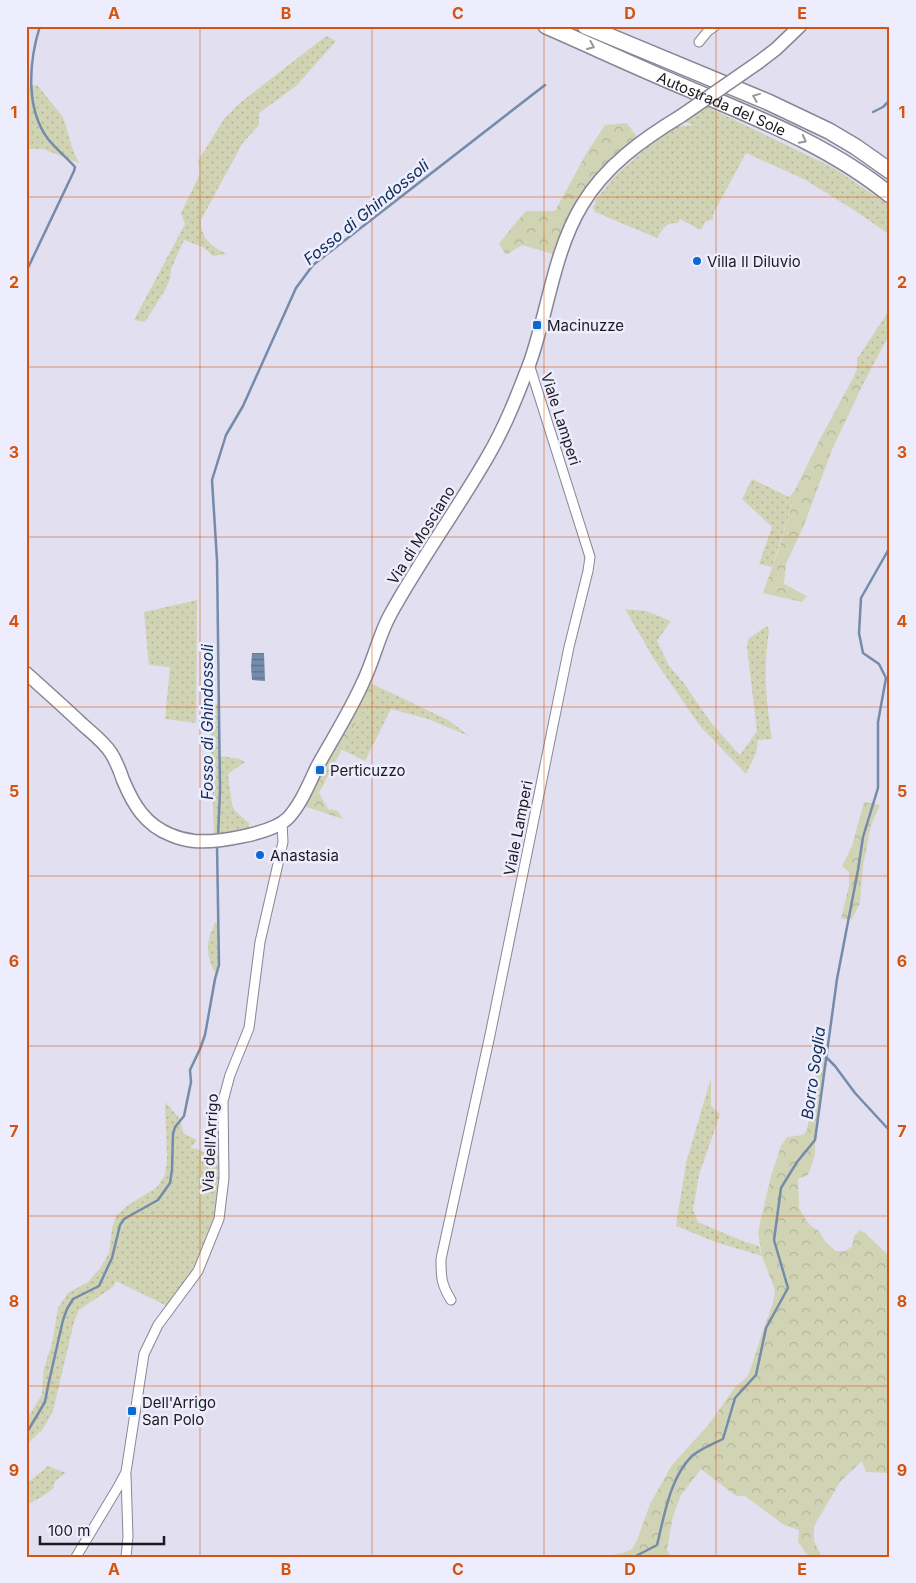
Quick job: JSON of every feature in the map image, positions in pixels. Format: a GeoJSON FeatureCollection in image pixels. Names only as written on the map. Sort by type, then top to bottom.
{"type":"FeatureCollection","features":[{"type":"Feature","properties":{"kind":"highway","name":"Autostrada del Sole"},"geometry":{"type":"LineString","coordinates":[[546,26],[687,89],[767,121],[833,155],[890,195]]}},
{"type":"Feature","properties":{"kind":"highway","name":"Autostrada del Sole"},"geometry":{"type":"LineString","coordinates":[[585,26],[768,102],[829,130],[890,171]]}},
{"type":"Feature","properties":{"kind":"main road","name":"Via di Mosciano"},"geometry":{"type":"LineString","coordinates":[[26,673],[98,738],[111,753],[131,800],[147,820],[157,828],[170,835],[196,841],[258,833],[271,829],[288,818],[301,798],[364,680],[389,616],[490,452],[512,407],[536,342],[560,256],[574,220],[589,193],[609,170],[634,147],[759,62],[800,26]]}},
{"type":"Feature","properties":{"kind":"street"},"geometry":{"type":"LineString","coordinates":[[699,42],[715,26]]}},
{"type":"Feature","properties":{"kind":"street","name":"Viale Lamperi"},"geometry":{"type":"LineString","coordinates":[[452,1300],[444,1289],[441,1259],[488,1044],[569,647],[590,557],[529,364]]}},
{"type":"Feature","properties":{"kind":"street","name":"Via dell'Arrigo"},"geometry":{"type":"LineString","coordinates":[[76,1557],[126,1472],[144,1354],[158,1325],[198,1271],[219,1219],[224,1178],[223,1100],[230,1075],[249,1028],[260,942],[283,842],[282,823]]}},
{"type":"Feature","properties":{"kind":"street"},"geometry":{"type":"LineString","coordinates":[[126,1472],[128,1537],[126,1557]]}},
{"type":"Feature","properties":{"kind":"green space"},"geometry":{"type":"Polygon","coordinates":[[[326,36],[336,41],[296,86],[259,113],[259,125],[242,144],[201,220],[203,232],[208,241],[227,254],[213,256],[203,247],[184,240],[171,269],[170,279],[165,290],[145,322],[134,320],[185,224],[181,213],[200,174],[198,161],[224,119],[240,103],[326,36]]]}},
{"type":"Feature","properties":{"kind":"green space"},"geometry":{"type":"Polygon","coordinates":[[[37,85],[63,117],[79,163],[43,149],[26,149],[26,86],[37,85]]]}},
{"type":"Feature","properties":{"kind":"green space"},"geometry":{"type":"Polygon","coordinates":[[[699,103],[834,168],[890,206],[890,235],[804,179],[746,153],[713,214],[713,219],[705,222],[701,230],[680,219],[678,223],[665,227],[657,238],[595,212],[593,207],[596,203],[595,201],[614,177],[652,143],[674,127],[693,125],[677,118],[699,103]]]}},
{"type":"Feature","properties":{"kind":"green space"},"geometry":{"type":"Polygon","coordinates":[[[627,123],[637,137],[608,161],[584,189],[569,216],[556,255],[522,245],[506,255],[499,244],[526,211],[555,211],[586,154],[605,125],[627,123]]]}},
{"type":"Feature","properties":{"kind":"green space"},"geometry":{"type":"Polygon","coordinates":[[[890,309],[890,333],[862,386],[853,378],[857,369],[857,359],[890,309]]]}},
{"type":"Feature","properties":{"kind":"green space"},"geometry":{"type":"Polygon","coordinates":[[[853,378],[862,386],[832,450],[804,525],[786,564],[784,584],[807,596],[802,602],[763,593],[780,545],[794,492],[853,378]]]}},
{"type":"Feature","properties":{"kind":"green space"},"geometry":{"type":"Polygon","coordinates":[[[752,479],[789,497],[794,492],[791,508],[772,567],[759,564],[772,527],[742,499],[752,479]]]}},
{"type":"Feature","properties":{"kind":"green space"},"geometry":{"type":"Polygon","coordinates":[[[197,600],[196,723],[165,719],[170,667],[149,665],[144,612],[197,600]]]}},
{"type":"Feature","properties":{"kind":"green space"},"geometry":{"type":"Polygon","coordinates":[[[625,609],[646,611],[671,621],[657,641],[669,666],[683,682],[712,724],[740,755],[757,731],[747,647],[748,639],[767,626],[769,631],[766,685],[772,739],[758,740],[756,753],[746,774],[700,726],[654,659],[625,609]]]}},
{"type":"Feature","properties":{"kind":"green space"},"geometry":{"type":"Polygon","coordinates":[[[364,680],[383,689],[364,706],[363,712],[319,793],[328,809],[338,811],[343,819],[297,804],[364,680]]]}},
{"type":"Feature","properties":{"kind":"green space"},"geometry":{"type":"Polygon","coordinates":[[[383,689],[448,720],[469,736],[428,719],[391,709],[365,761],[341,749],[359,719],[364,706],[383,689]]]}},
{"type":"Feature","properties":{"kind":"green space"},"geometry":{"type":"Polygon","coordinates":[[[210,704],[219,704],[220,756],[240,759],[245,762],[228,774],[232,804],[235,811],[249,823],[249,835],[214,840],[210,704]]]}},
{"type":"Feature","properties":{"kind":"green space"},"geometry":{"type":"Polygon","coordinates":[[[864,802],[880,805],[871,825],[863,866],[860,903],[852,919],[841,919],[849,886],[849,872],[842,866],[852,846],[864,802]]]}},
{"type":"Feature","properties":{"kind":"green space"},"geometry":{"type":"Polygon","coordinates":[[[219,922],[219,965],[216,975],[209,958],[208,944],[214,923],[219,922]]]}},
{"type":"Feature","properties":{"kind":"green space"},"geometry":{"type":"Polygon","coordinates":[[[821,1045],[826,1057],[815,1140],[815,1155],[808,1175],[798,1179],[799,1208],[811,1226],[819,1231],[826,1243],[836,1251],[845,1251],[852,1247],[854,1236],[860,1230],[890,1257],[890,1358],[886,1362],[890,1366],[890,1473],[866,1472],[862,1461],[840,1482],[814,1526],[814,1541],[822,1557],[809,1557],[798,1542],[799,1530],[784,1525],[745,1496],[736,1496],[701,1469],[681,1495],[673,1516],[667,1550],[671,1557],[601,1557],[623,1553],[632,1549],[650,1504],[672,1465],[709,1424],[735,1387],[747,1377],[751,1368],[773,1303],[775,1290],[762,1256],[758,1232],[771,1176],[781,1146],[787,1137],[803,1135],[807,1130],[821,1045]]]}},
{"type":"Feature","properties":{"kind":"green space"},"geometry":{"type":"Polygon","coordinates":[[[711,1078],[711,1106],[720,1114],[699,1175],[693,1210],[698,1222],[759,1246],[762,1256],[718,1243],[676,1226],[686,1163],[711,1078]]]}},
{"type":"Feature","properties":{"kind":"green space"},"geometry":{"type":"Polygon","coordinates":[[[165,1102],[180,1119],[183,1133],[197,1140],[191,1148],[198,1149],[206,1154],[224,1156],[219,1219],[198,1271],[171,1308],[116,1281],[113,1287],[79,1310],[74,1322],[53,1411],[43,1429],[26,1445],[26,1421],[42,1394],[44,1368],[52,1344],[58,1308],[68,1293],[88,1282],[101,1267],[109,1253],[112,1228],[116,1216],[127,1206],[157,1187],[165,1175],[167,1159],[165,1102]]]}},
{"type":"Feature","properties":{"kind":"green space"},"geometry":{"type":"Polygon","coordinates":[[[48,1466],[66,1473],[55,1481],[53,1489],[26,1505],[26,1484],[48,1466]]]}},
{"type":"Feature","properties":{"kind":"water"},"geometry":{"type":"Polygon","coordinates":[[[252,653],[264,653],[265,681],[252,680],[252,653]]]}},
{"type":"Feature","properties":{"kind":"waterway"},"geometry":{"type":"LineString","coordinates":[[26,272],[75,167],[48,139],[41,127],[32,99],[33,54],[40,26]]}},
{"type":"Feature","properties":{"kind":"waterway","name":"Fosso di Ghindossoli"},"geometry":{"type":"LineString","coordinates":[[218,837],[220,791],[217,560],[212,480],[226,435],[243,406],[296,288],[313,265],[545,85]]}},
{"type":"Feature","properties":{"kind":"waterway"},"geometry":{"type":"LineString","coordinates":[[873,112],[883,107],[890,100]]}},
{"type":"Feature","properties":{"kind":"waterway","name":"Borro Soglia"},"geometry":{"type":"LineString","coordinates":[[634,1557],[657,1545],[673,1486],[684,1465],[695,1453],[723,1439],[735,1398],[756,1375],[766,1328],[788,1288],[774,1240],[781,1188],[797,1162],[815,1140],[837,979],[863,837],[878,788],[878,722],[886,678],[879,664],[863,653],[859,633],[861,598],[890,547]]}},
{"type":"Feature","properties":{"kind":"waterway","name":"Fosso di Ghindossoli"},"geometry":{"type":"LineString","coordinates":[[26,1434],[45,1402],[67,1309],[73,1299],[99,1286],[112,1258],[120,1225],[124,1219],[158,1200],[170,1183],[173,1134],[175,1127],[184,1116],[191,1082],[190,1070],[205,1035],[219,965],[217,845]]}},
{"type":"Feature","properties":{"kind":"waterway"},"geometry":{"type":"LineString","coordinates":[[826,1057],[855,1093],[890,1131]]}},
{"type":"Feature","properties":{"kind":"place","name":"Villa Il Diluvio"},"geometry":{"type":"Point","coordinates":[697,261]}},
{"type":"Feature","properties":{"kind":"place","name":"Macinuzze"},"geometry":{"type":"Point","coordinates":[537,325]}},
{"type":"Feature","properties":{"kind":"place","name":"Perticuzzo"},"geometry":{"type":"Point","coordinates":[320,770]}},
{"type":"Feature","properties":{"kind":"place","name":"Anastasia"},"geometry":{"type":"Point","coordinates":[260,855]}},
{"type":"Feature","properties":{"kind":"place","name":"Dell'Arrigo San Polo"},"geometry":{"type":"Point","coordinates":[132,1411]}}]}
